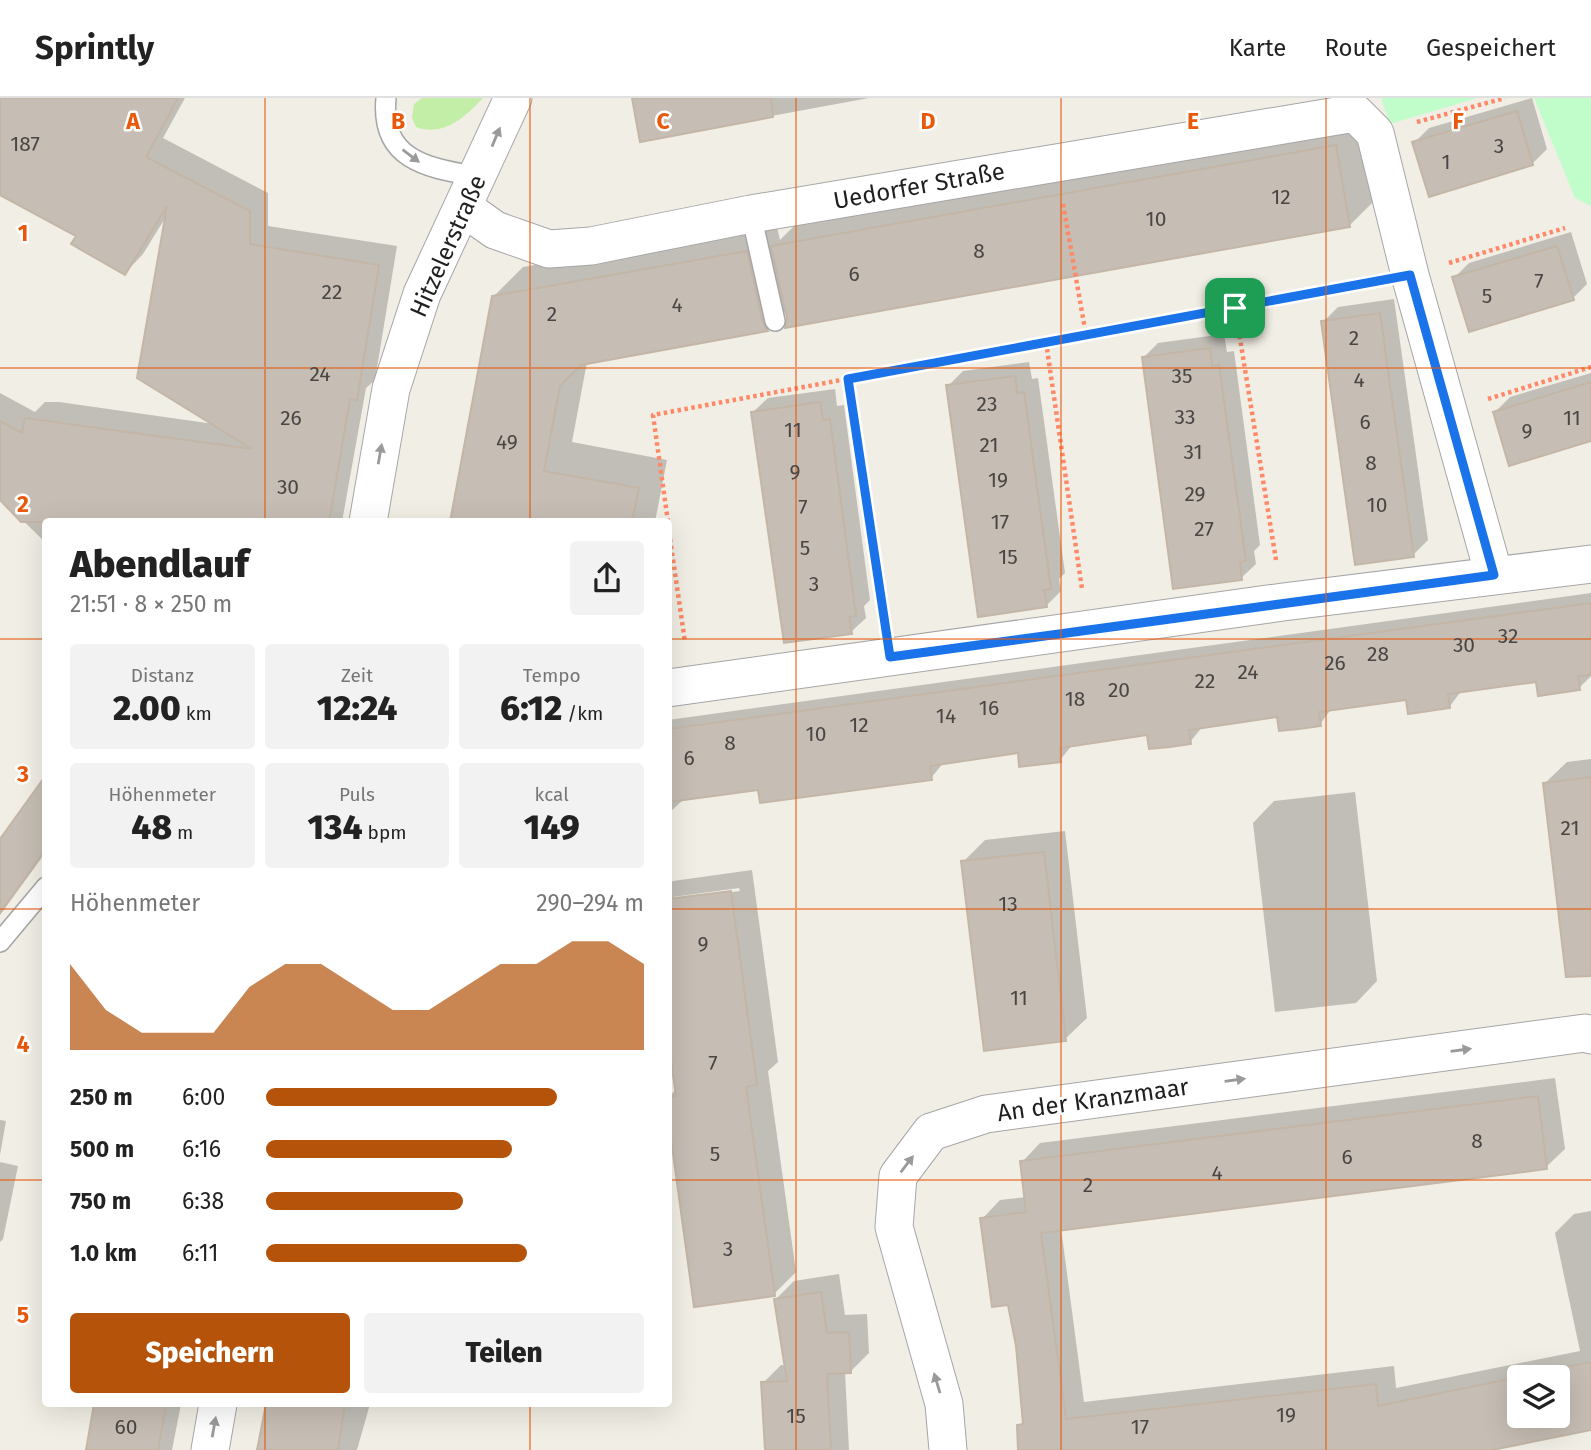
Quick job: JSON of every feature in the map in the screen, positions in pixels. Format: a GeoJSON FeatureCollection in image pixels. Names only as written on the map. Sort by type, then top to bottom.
{"type":"FeatureCollection","features":[{"type":"Feature","properties":{"kind":"street","name":"Hitzelerstraße"},"geometry":{"type":"LineString","coordinates":[[369,518],[391,389],[422,294],[472,193],[513,98]]}},
{"type":"Feature","properties":{"kind":"street","name":"Uedorfer Straße"},"geometry":{"type":"LineString","coordinates":[[472,193],[495,230],[550,249],[591,246],[1055,162],[1355,114],[1375,133]]}},
{"type":"Feature","properties":{"kind":"street"},"geometry":{"type":"LineString","coordinates":[[1375,133],[1410,275],[1494,575]]}},
{"type":"Feature","properties":{"kind":"street"},"geometry":{"type":"LineString","coordinates":[[680,687],[1283,602],[1591,564]]}},
{"type":"Feature","properties":{"kind":"street","name":"An der Kranzmaar"},"geometry":{"type":"LineString","coordinates":[[948,1450],[943,1404],[894,1227],[898,1176],[931,1132],[986,1114],[1585,1033],[1591,1035]]}},
{"type":"Feature","properties":{"kind":"street"},"geometry":{"type":"LineString","coordinates":[[210,1450],[217,1407]]}},
{"type":"Feature","properties":{"kind":"lane"},"geometry":{"type":"LineString","coordinates":[[386,98],[384,117],[392,139],[406,155],[472,193]]}},
{"type":"Feature","properties":{"kind":"lane"},"geometry":{"type":"LineString","coordinates":[[751,215],[775,321]]}},
{"type":"Feature","properties":{"kind":"lane"},"geometry":{"type":"LineString","coordinates":[[0,943],[42,892]]}},
{"type":"Feature","properties":{"kind":"path"},"geometry":{"type":"LineString","coordinates":[[1375,133],[1505,98]]}},
{"type":"Feature","properties":{"kind":"path"},"geometry":{"type":"LineString","coordinates":[[1055,162],[1086,335]]}},
{"type":"Feature","properties":{"kind":"path"},"geometry":{"type":"LineString","coordinates":[[667,518],[653,415],[1410,275],[1565,228]]}},
{"type":"Feature","properties":{"kind":"path"},"geometry":{"type":"LineString","coordinates":[[1235,308],[1283,602]]}},
{"type":"Feature","properties":{"kind":"path"},"geometry":{"type":"LineString","coordinates":[[1046,342],[1088,631]]}},
{"type":"Feature","properties":{"kind":"path"},"geometry":{"type":"LineString","coordinates":[[1450,411],[1591,367]]}},
{"type":"Feature","properties":{"kind":"path"},"geometry":{"type":"LineString","coordinates":[[848,379],[890,657]]}},
{"type":"Feature","properties":{"kind":"path"},"geometry":{"type":"LineString","coordinates":[[672,578],[680,687]]}},
{"type":"Feature","properties":{"kind":"green space"},"geometry":{"type":"Polygon","coordinates":[[[422,98],[483,98],[453,123],[436,129],[426,129],[416,127],[412,118],[414,104],[422,98]]]}},
{"type":"Feature","properties":{"kind":"green space"},"geometry":{"type":"Polygon","coordinates":[[[1381,98],[1477,98],[1390,124],[1381,98]]]}},
{"type":"Feature","properties":{"kind":"green space"},"geometry":{"type":"Polygon","coordinates":[[[1534,98],[1591,98],[1591,206],[1575,198],[1534,98]]]}},
{"type":"Feature","properties":{"kind":"building"},"geometry":{"type":"Polygon","coordinates":[[[0,98],[178,98],[146,157],[250,211],[250,244],[379,265],[357,400],[350,399],[330,518],[42,518],[42,522],[21,522],[0,500],[0,421],[22,433],[25,418],[252,449],[137,378],[167,206],[125,275],[71,244],[76,236],[0,195],[0,98]]]}},
{"type":"Feature","properties":{"kind":"building"},"geometry":{"type":"Polygon","coordinates":[[[632,98],[771,98],[773,117],[640,142],[632,98]]]}},
{"type":"Feature","properties":{"kind":"building"},"geometry":{"type":"Polygon","coordinates":[[[1517,111],[1533,165],[1429,197],[1412,142],[1517,111]]]}},
{"type":"Feature","properties":{"kind":"building"},"geometry":{"type":"Polygon","coordinates":[[[1336,145],[1350,227],[785,328],[787,318],[771,246],[1336,145]]]}},
{"type":"Feature","properties":{"kind":"building"},"geometry":{"type":"Polygon","coordinates":[[[1557,246],[1574,300],[1469,332],[1452,277],[1557,246]]]}},
{"type":"Feature","properties":{"kind":"building"},"geometry":{"type":"Polygon","coordinates":[[[747,251],[763,324],[768,331],[581,365],[560,386],[544,471],[639,488],[633,518],[451,518],[492,296],[747,251]]]}},
{"type":"Feature","properties":{"kind":"building"},"geometry":{"type":"Polygon","coordinates":[[[1380,313],[1414,557],[1355,565],[1321,321],[1380,313]]]}},
{"type":"Feature","properties":{"kind":"building"},"geometry":{"type":"Polygon","coordinates":[[[1210,348],[1212,366],[1219,365],[1246,561],[1240,562],[1242,580],[1173,589],[1142,357],[1210,348]]]}},
{"type":"Feature","properties":{"kind":"building"},"geometry":{"type":"Polygon","coordinates":[[[1015,376],[1017,393],[1024,392],[1051,589],[1044,590],[1047,607],[978,617],[946,385],[1015,376]]]}},
{"type":"Feature","properties":{"kind":"building"},"geometry":{"type":"Polygon","coordinates":[[[1591,382],[1591,441],[1509,466],[1493,412],[1591,382]]]}},
{"type":"Feature","properties":{"kind":"building"},"geometry":{"type":"Polygon","coordinates":[[[820,402],[823,420],[830,419],[856,616],[849,617],[852,634],[784,643],[751,412],[820,402]]]}},
{"type":"Feature","properties":{"kind":"building"},"geometry":{"type":"Polygon","coordinates":[[[1591,603],[1591,675],[1578,676],[1580,690],[1538,696],[1536,682],[1448,694],[1450,708],[1408,714],[1406,700],[1319,712],[1321,726],[1279,731],[1277,717],[1189,730],[1191,744],[1170,747],[1149,749],[1147,735],[1060,748],[1061,762],[1019,767],[1018,753],[930,766],[932,780],[760,803],[758,790],[672,801],[672,728],[1591,603]]]}},
{"type":"Feature","properties":{"kind":"building"},"geometry":{"type":"Polygon","coordinates":[[[1591,777],[1591,976],[1566,977],[1543,783],[1591,777]]]}},
{"type":"Feature","properties":{"kind":"building"},"geometry":{"type":"Polygon","coordinates":[[[42,781],[42,855],[0,913],[0,839],[42,781]]]}},
{"type":"Feature","properties":{"kind":"building"},"geometry":{"type":"Polygon","coordinates":[[[1044,852],[1066,1041],[984,1051],[961,861],[1044,852]]]}},
{"type":"Feature","properties":{"kind":"building"},"geometry":{"type":"Polygon","coordinates":[[[731,891],[757,1085],[746,1087],[775,1296],[694,1307],[672,1146],[672,1096],[676,1096],[672,1068],[672,898],[731,891]]]}},
{"type":"Feature","properties":{"kind":"building"},"geometry":{"type":"Polygon","coordinates":[[[1538,1096],[1547,1169],[1041,1233],[1066,1419],[1376,1384],[1378,1406],[1507,1379],[1507,1428],[1570,1428],[1570,1366],[1591,1362],[1591,1430],[1492,1450],[1018,1450],[1017,1425],[1023,1424],[1016,1346],[1008,1305],[992,1307],[980,1218],[1026,1212],[1020,1161],[1538,1096]]]}},
{"type":"Feature","properties":{"kind":"building"},"geometry":{"type":"Polygon","coordinates":[[[821,1292],[827,1333],[849,1332],[851,1373],[827,1374],[831,1450],[765,1450],[761,1382],[787,1381],[774,1299],[821,1292]]]}},
{"type":"Feature","properties":{"kind":"building"},"geometry":{"type":"Polygon","coordinates":[[[93,1407],[165,1407],[158,1450],[86,1450],[93,1407]]]}},
{"type":"Feature","properties":{"kind":"building"},"geometry":{"type":"Polygon","coordinates":[[[265,1407],[345,1407],[338,1450],[257,1450],[265,1407]]]}},
{"type":"Feature","properties":{"kind":"route"},"geometry":{"type":"LineString","coordinates":[[1410,275],[1494,575],[890,657],[848,379],[1235,308],[1410,275]]}}]}
